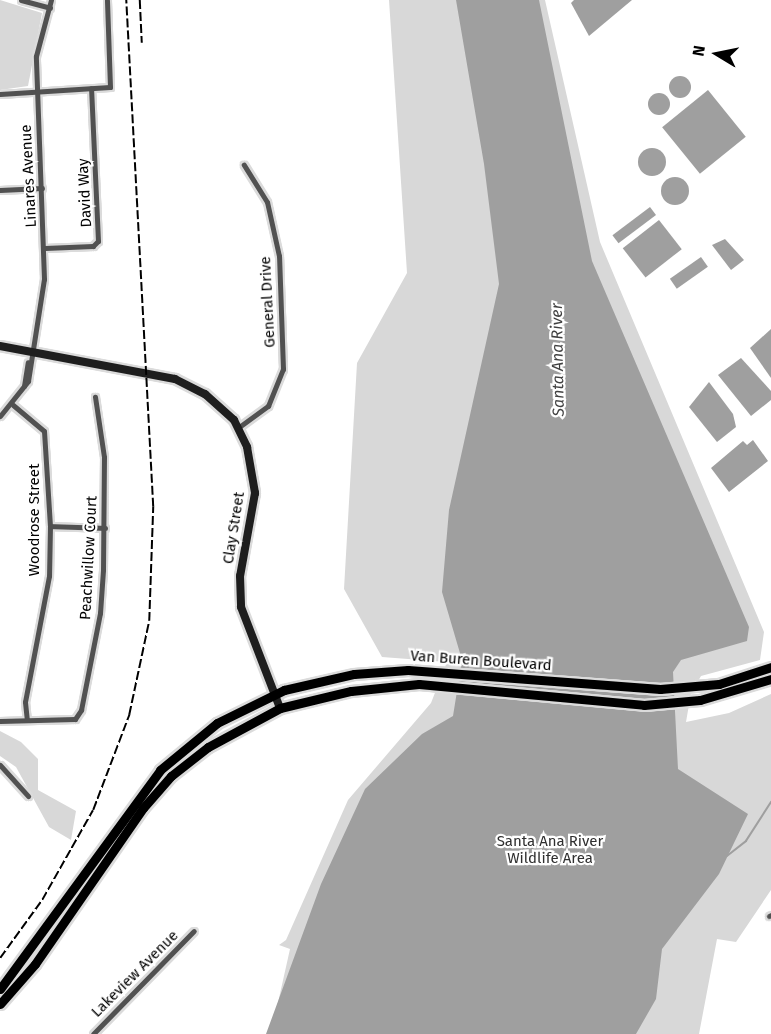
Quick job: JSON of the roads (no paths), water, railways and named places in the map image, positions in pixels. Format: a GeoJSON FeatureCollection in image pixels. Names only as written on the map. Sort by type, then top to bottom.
{"type":"FeatureCollection","features":[{"type":"Feature","properties":{"kind":"main road","name":"Clay Street"},"geometry":{"type":"LineString","coordinates":[[0,346],[175,379],[216,402],[239,427],[252,464],[255,493],[240,576],[241,607],[280,708]]}},
{"type":"Feature","properties":{"kind":"main road","name":"Van Buren Boulevard"},"geometry":{"type":"LineString","coordinates":[[0,989],[160,770],[217,723],[274,694],[354,674],[456,671],[635,689],[699,686],[771,667]]}},
{"type":"Feature","properties":{"kind":"main road","name":"Van Buren Boulevard"},"geometry":{"type":"LineString","coordinates":[[0,1004],[35,964],[143,808],[171,776],[208,747],[280,708],[383,687],[457,687],[631,705],[700,700],[771,680]]}},
{"type":"Feature","properties":{"kind":"street"},"geometry":{"type":"LineString","coordinates":[[21,0],[50,8]]}},
{"type":"Feature","properties":{"kind":"street","name":"Linares Avenue"},"geometry":{"type":"LineString","coordinates":[[13,405],[24,386],[45,248],[36,91],[37,46],[51,0]]}},
{"type":"Feature","properties":{"kind":"street"},"geometry":{"type":"LineString","coordinates":[[0,94],[110,87],[107,0]]}},
{"type":"Feature","properties":{"kind":"street","name":"David Way"},"geometry":{"type":"LineString","coordinates":[[45,248],[93,246],[98,241],[92,88]]}},
{"type":"Feature","properties":{"kind":"street","name":"General Drive"},"geometry":{"type":"LineString","coordinates":[[239,427],[268,406],[283,369],[279,256],[267,202],[244,165]]}},
{"type":"Feature","properties":{"kind":"street"},"geometry":{"type":"LineString","coordinates":[[0,190],[42,188]]}},
{"type":"Feature","properties":{"kind":"street","name":"Peachwillow Court"},"geometry":{"type":"LineString","coordinates":[[27,720],[75,718],[81,710],[100,613],[105,528],[104,457],[95,396]]}},
{"type":"Feature","properties":{"kind":"street"},"geometry":{"type":"LineString","coordinates":[[0,416],[13,405]]}},
{"type":"Feature","properties":{"kind":"street","name":"Woodrose Street"},"geometry":{"type":"LineString","coordinates":[[13,405],[44,431],[50,526],[49,576],[25,702],[27,720]]}},
{"type":"Feature","properties":{"kind":"street"},"geometry":{"type":"LineString","coordinates":[[50,526],[105,528]]}},
{"type":"Feature","properties":{"kind":"street"},"geometry":{"type":"LineString","coordinates":[[0,721],[27,720]]}},
{"type":"Feature","properties":{"kind":"street"},"geometry":{"type":"LineString","coordinates":[[0,765],[28,796]]}},
{"type":"Feature","properties":{"kind":"street","name":"Lakeview Avenue"},"geometry":{"type":"LineString","coordinates":[[93,1034],[194,931]]}},
{"type":"Feature","properties":{"kind":"water","name":"Santa Ana River"},"geometry":{"type":"Polygon","coordinates":[[[456,0],[539,0],[592,261],[749,627],[747,641],[681,660],[673,672],[678,769],[748,814],[719,874],[662,949],[656,999],[636,1034],[266,1034],[321,884],[365,789],[422,734],[453,716],[462,660],[442,592],[449,510],[499,284],[484,164],[456,0]]]}},
{"type":"Feature","properties":{"kind":"water"},"geometry":{"type":"Polygon","coordinates":[[[574,0],[632,0],[589,36],[571,3],[574,0]]]}},
{"type":"Feature","properties":{"kind":"water"},"geometry":{"type":"Polygon","coordinates":[[[680,76],[688,79],[691,87],[688,95],[680,98],[672,95],[669,87],[672,79],[680,76]]]}},
{"type":"Feature","properties":{"kind":"water"},"geometry":{"type":"Polygon","coordinates":[[[708,90],[746,137],[700,174],[662,127],[708,90]]]}},
{"type":"Feature","properties":{"kind":"water"},"geometry":{"type":"Polygon","coordinates":[[[659,93],[667,96],[670,104],[667,112],[659,115],[651,112],[648,104],[651,96],[659,93]]]}},
{"type":"Feature","properties":{"kind":"water"},"geometry":{"type":"Polygon","coordinates":[[[652,148],[662,152],[666,162],[662,172],[652,176],[642,172],[638,162],[642,152],[652,148]]]}},
{"type":"Feature","properties":{"kind":"water"},"geometry":{"type":"Polygon","coordinates":[[[675,177],[685,181],[689,191],[685,201],[675,205],[665,201],[661,191],[665,181],[675,177]]]}},
{"type":"Feature","properties":{"kind":"water"},"geometry":{"type":"Polygon","coordinates":[[[650,207],[656,215],[618,243],[612,235],[650,207]]]}},
{"type":"Feature","properties":{"kind":"water"},"geometry":{"type":"Polygon","coordinates":[[[659,220],[682,249],[646,277],[623,248],[659,220]]]}},
{"type":"Feature","properties":{"kind":"water"},"geometry":{"type":"Polygon","coordinates":[[[725,239],[744,260],[731,270],[712,245],[725,239]]]}},
{"type":"Feature","properties":{"kind":"water"},"geometry":{"type":"Polygon","coordinates":[[[701,257],[708,267],[677,289],[670,279],[701,257]]]}},
{"type":"Feature","properties":{"kind":"water"},"geometry":{"type":"Polygon","coordinates":[[[771,329],[771,378],[750,348],[771,329]]]}},
{"type":"Feature","properties":{"kind":"water"},"geometry":{"type":"Polygon","coordinates":[[[741,358],[771,391],[771,400],[751,416],[718,375],[741,358]]]}},
{"type":"Feature","properties":{"kind":"water"},"geometry":{"type":"Polygon","coordinates":[[[709,382],[733,414],[736,427],[717,442],[689,407],[709,382]]]}},
{"type":"Feature","properties":{"kind":"water"},"geometry":{"type":"Polygon","coordinates":[[[753,440],[768,461],[729,492],[711,468],[743,441],[747,445],[753,440]]]}},
{"type":"Feature","properties":{"kind":"waterway"},"geometry":{"type":"LineString","coordinates":[[727,856],[746,841],[771,802]]}},
{"type":"Feature","properties":{"kind":"railway"},"geometry":{"type":"LineString","coordinates":[[0,958],[42,900],[93,810],[129,715],[149,621],[153,507],[126,0]]}},
{"type":"Feature","properties":{"kind":"railway"},"geometry":{"type":"LineString","coordinates":[[140,0],[142,43]]}},
{"type":"Feature","properties":{"kind":"park label","name":"Santa Ana River Wildlife Area"},"geometry":{"type":"Point","coordinates":[550,850]}}]}
